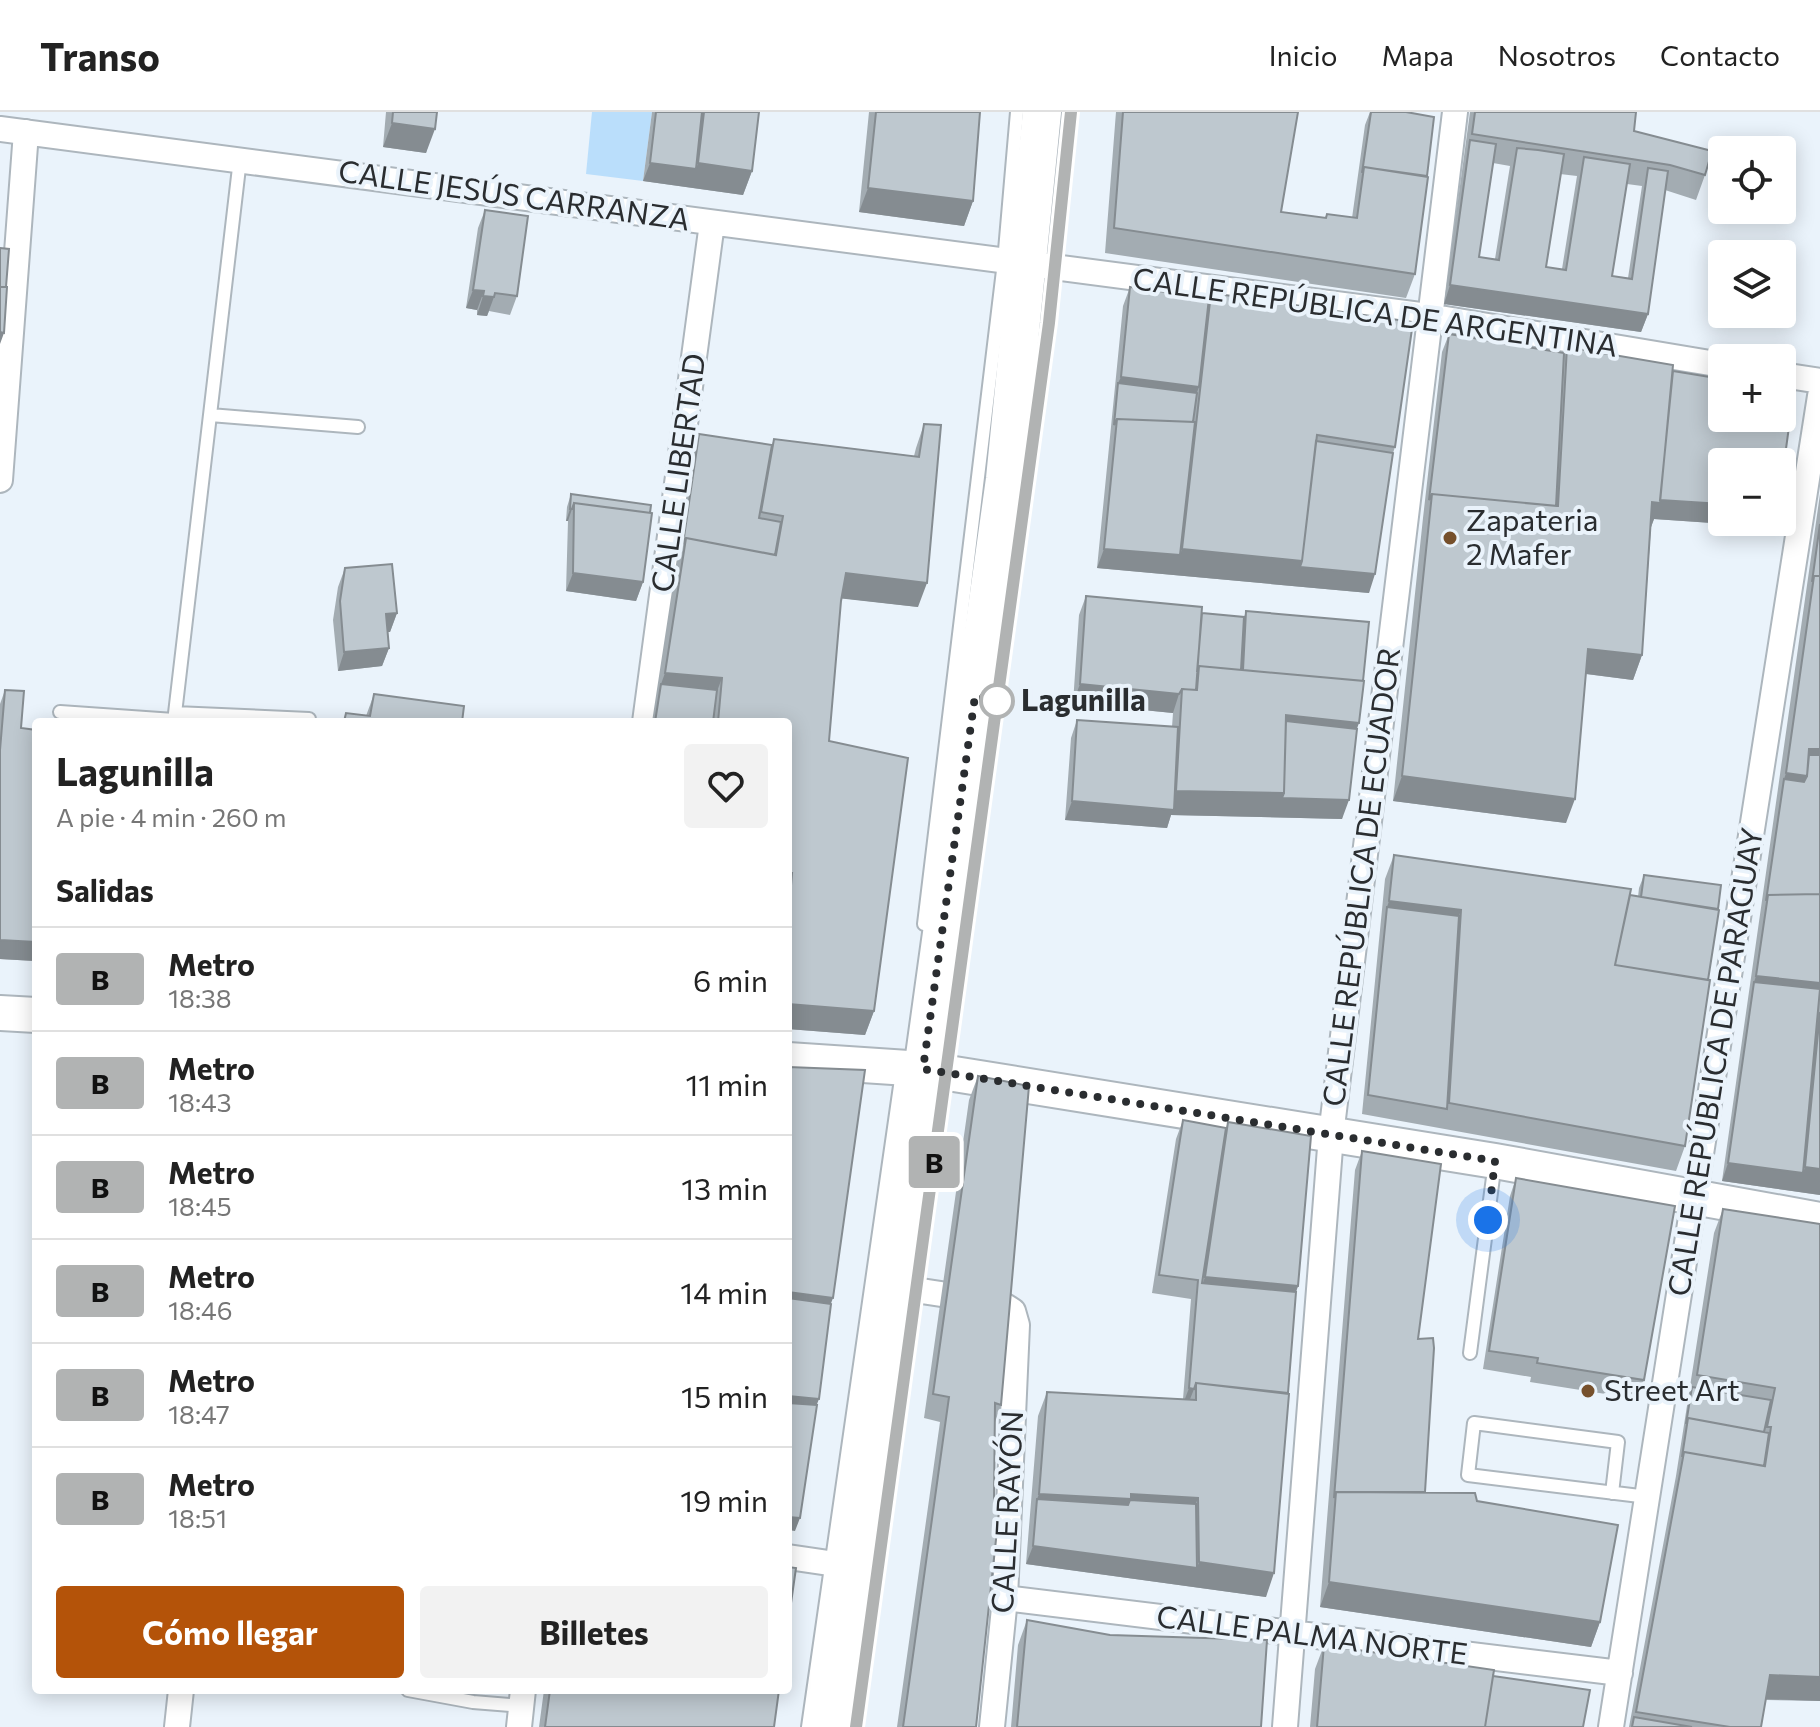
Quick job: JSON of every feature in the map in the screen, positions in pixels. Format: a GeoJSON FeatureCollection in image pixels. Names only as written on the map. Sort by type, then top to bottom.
{"type":"FeatureCollection","features":[{"type":"Feature","properties":{"kind":"main road"},"geometry":{"type":"LineString","coordinates":[[832,1727],[844,1566],[895,1287],[911,1063],[1003,495],[1016,264],[1042,112]]}},
{"type":"Feature","properties":{"kind":"street","name":"CALLE REPÚBLICA DE ECUADOR"},"geometry":{"type":"LineString","coordinates":[[1285,1727],[1331,1135],[1455,112]]}},
{"type":"Feature","properties":{"kind":"street","name":"CALLE JESÚS CARRANZA"},"geometry":{"type":"LineString","coordinates":[[0,129],[1016,264]]}},
{"type":"Feature","properties":{"kind":"street"},"geometry":{"type":"LineString","coordinates":[[0,480],[26,132]]}},
{"type":"Feature","properties":{"kind":"street","name":"CALLE LIBERTAD"},"geometry":{"type":"LineString","coordinates":[[646,718],[712,223]]}},
{"type":"Feature","properties":{"kind":"street","name":"CALLE REPÚBLICA DE ARGENTINA"},"geometry":{"type":"LineString","coordinates":[[1016,264],[1428,316],[1708,363]]}},
{"type":"Feature","properties":{"kind":"street"},"geometry":{"type":"LineString","coordinates":[[1796,377],[1820,381]]}},
{"type":"Feature","properties":{"kind":"street","name":"CALLE REPÚBLICA DE PARAGUAY"},"geometry":{"type":"LineString","coordinates":[[1611,1727],[1820,396]]}},
{"type":"Feature","properties":{"kind":"street"},"geometry":{"type":"LineString","coordinates":[[0,1013],[32,1015]]}},
{"type":"Feature","properties":{"kind":"street"},"geometry":{"type":"LineString","coordinates":[[792,1060],[911,1063],[1495,1161],[1820,1220]]}},
{"type":"Feature","properties":{"kind":"street"},"geometry":{"type":"LineString","coordinates":[[895,1287],[941,1294]]}},
{"type":"Feature","properties":{"kind":"street","name":"CALLE RAYÓN"},"geometry":{"type":"LineString","coordinates":[[992,1727],[1005,1598],[1017,1325],[1013,1311],[1002,1304]]}},
{"type":"Feature","properties":{"kind":"street"},"geometry":{"type":"LineString","coordinates":[[792,1558],[844,1566]]}},
{"type":"Feature","properties":{"kind":"street","name":"CALLE PALMA NORTE"},"geometry":{"type":"LineString","coordinates":[[1005,1598],[1620,1673]]}},
{"type":"Feature","properties":{"kind":"street"},"geometry":{"type":"LineString","coordinates":[[177,1727],[181,1694]]}},
{"type":"Feature","properties":{"kind":"lane"},"geometry":{"type":"LineString","coordinates":[[922,945],[1016,264],[1017,112]]}},
{"type":"Feature","properties":{"kind":"lane"},"geometry":{"type":"LineString","coordinates":[[60,712],[175,718],[240,159]]}},
{"type":"Feature","properties":{"kind":"lane"},"geometry":{"type":"LineString","coordinates":[[210,415],[358,427]]}},
{"type":"Feature","properties":{"kind":"lane"},"geometry":{"type":"LineString","coordinates":[[808,1727],[844,1566],[911,1063]]}},
{"type":"Feature","properties":{"kind":"lane"},"geometry":{"type":"LineString","coordinates":[[1470,1353],[1495,1161]]}},
{"type":"Feature","properties":{"kind":"lane"},"geometry":{"type":"LineString","coordinates":[[1612,1493],[1618,1442],[1474,1423],[1468,1475],[1612,1493],[1648,1497]]}},
{"type":"Feature","properties":{"kind":"lane"},"geometry":{"type":"LineString","coordinates":[[430,1694],[521,1708]]}},
{"type":"Feature","properties":{"kind":"shaded area"},"geometry":{"type":"Polygon","coordinates":[[[592,112],[652,112],[643,181],[586,174],[592,112]]]}},
{"type":"Feature","properties":{"kind":"building"},"geometry":{"type":"Polygon","coordinates":[[[393,112],[437,112],[435,129],[392,123],[393,112]]]}},
{"type":"Feature","properties":{"kind":"building"},"geometry":{"type":"Polygon","coordinates":[[[656,112],[702,112],[696,169],[650,163],[656,112]]]}},
{"type":"Feature","properties":{"kind":"building"},"geometry":{"type":"Polygon","coordinates":[[[704,112],[759,112],[752,171],[698,163],[704,112]]]}},
{"type":"Feature","properties":{"kind":"building"},"geometry":{"type":"Polygon","coordinates":[[[876,112],[980,112],[973,201],[868,188],[876,112]]]}},
{"type":"Feature","properties":{"kind":"building"},"geometry":{"type":"Polygon","coordinates":[[[1123,112],[1298,112],[1281,212],[1326,218],[1327,214],[1357,218],[1364,167],[1428,177],[1415,274],[1114,228],[1123,112]]]}},
{"type":"Feature","properties":{"kind":"building"},"geometry":{"type":"Polygon","coordinates":[[[1371,112],[1406,112],[1434,117],[1427,176],[1364,167],[1362,173],[1371,112]]]}},
{"type":"Feature","properties":{"kind":"building"},"geometry":{"type":"Polygon","coordinates":[[[1475,112],[1636,112],[1634,131],[1708,150],[1708,165],[1705,175],[1670,165],[1472,134],[1475,112]]]}},
{"type":"Feature","properties":{"kind":"building"},"geometry":{"type":"Polygon","coordinates":[[[1470,140],[1496,144],[1479,257],[1499,260],[1517,148],[1564,154],[1546,267],[1566,270],[1584,157],[1630,164],[1612,276],[1632,279],[1648,168],[1668,171],[1648,314],[1450,285],[1470,140]]]}},
{"type":"Feature","properties":{"kind":"building"},"geometry":{"type":"Polygon","coordinates":[[[485,210],[528,216],[517,296],[495,293],[494,297],[483,296],[484,291],[473,290],[485,210]]]}},
{"type":"Feature","properties":{"kind":"building"},"geometry":{"type":"Polygon","coordinates":[[[0,248],[9,249],[6,287],[0,287],[0,248]]]}},
{"type":"Feature","properties":{"kind":"building"},"geometry":{"type":"Polygon","coordinates":[[[0,287],[7,287],[4,333],[0,332],[0,287]]]}},
{"type":"Feature","properties":{"kind":"building"},"geometry":{"type":"Polygon","coordinates":[[[1130,287],[1209,298],[1199,387],[1121,377],[1130,287]]]}},
{"type":"Feature","properties":{"kind":"building"},"geometry":{"type":"Polygon","coordinates":[[[1211,293],[1413,322],[1395,447],[1317,435],[1302,561],[1182,549],[1211,293]]]}},
{"type":"Feature","properties":{"kind":"building"},"geometry":{"type":"Polygon","coordinates":[[[1449,334],[1564,353],[1556,506],[1432,494],[1429,500],[1449,334]]]}},
{"type":"Feature","properties":{"kind":"building"},"geometry":{"type":"Polygon","coordinates":[[[1567,347],[1673,365],[1660,503],[1652,502],[1642,655],[1588,649],[1575,799],[1402,776],[1432,494],[1558,506],[1567,347]]]}},
{"type":"Feature","properties":{"kind":"building"},"geometry":{"type":"Polygon","coordinates":[[[1673,371],[1708,377],[1708,432],[1788,432],[1786,448],[1708,448],[1708,503],[1660,500],[1673,371]]]}},
{"type":"Feature","properties":{"kind":"building"},"geometry":{"type":"Polygon","coordinates":[[[1118,383],[1197,393],[1193,422],[1117,419],[1114,425],[1118,383]]]}},
{"type":"Feature","properties":{"kind":"building"},"geometry":{"type":"Polygon","coordinates":[[[1117,419],[1195,422],[1180,555],[1104,549],[1117,419]]]}},
{"type":"Feature","properties":{"kind":"building"},"geometry":{"type":"Polygon","coordinates":[[[924,424],[941,425],[927,583],[846,573],[829,741],[908,758],[874,1011],[792,1004],[792,718],[718,718],[722,678],[665,673],[686,538],[776,555],[783,516],[761,512],[774,439],[919,457],[924,424]]]}},
{"type":"Feature","properties":{"kind":"building"},"geometry":{"type":"Polygon","coordinates":[[[699,434],[772,445],[759,518],[781,522],[775,555],[686,538],[683,544],[699,434]]]}},
{"type":"Feature","properties":{"kind":"building"},"geometry":{"type":"Polygon","coordinates":[[[1316,441],[1393,453],[1375,574],[1300,567],[1316,441]]]}},
{"type":"Feature","properties":{"kind":"building"},"geometry":{"type":"Polygon","coordinates":[[[571,494],[651,505],[650,513],[574,503],[570,509],[571,494]]]}},
{"type":"Feature","properties":{"kind":"building"},"geometry":{"type":"Polygon","coordinates":[[[574,503],[652,513],[643,582],[573,573],[574,503]]]}},
{"type":"Feature","properties":{"kind":"building"},"geometry":{"type":"Polygon","coordinates":[[[1820,524],[1820,576],[1814,576],[1812,582],[1820,524]]]}},
{"type":"Feature","properties":{"kind":"building"},"geometry":{"type":"Polygon","coordinates":[[[392,564],[397,613],[386,614],[389,648],[344,652],[340,601],[345,568],[392,564]]]}},
{"type":"Feature","properties":{"kind":"building"},"geometry":{"type":"Polygon","coordinates":[[[1814,576],[1820,576],[1820,749],[1809,749],[1807,776],[1786,773],[1814,576]]]}},
{"type":"Feature","properties":{"kind":"building"},"geometry":{"type":"Polygon","coordinates":[[[1086,596],[1202,607],[1196,690],[1182,689],[1179,694],[1080,684],[1086,596]]]}},
{"type":"Feature","properties":{"kind":"building"},"geometry":{"type":"Polygon","coordinates":[[[1246,611],[1369,622],[1363,681],[1243,670],[1246,611]]]}},
{"type":"Feature","properties":{"kind":"building"},"geometry":{"type":"Polygon","coordinates":[[[1202,613],[1244,617],[1241,670],[1199,666],[1197,672],[1202,613]]]}},
{"type":"Feature","properties":{"kind":"building"},"geometry":{"type":"Polygon","coordinates":[[[1199,666],[1364,681],[1359,723],[1286,715],[1284,793],[1176,791],[1182,689],[1197,690],[1199,666]]]}},
{"type":"Feature","properties":{"kind":"building"},"geometry":{"type":"Polygon","coordinates":[[[661,684],[717,690],[714,718],[656,718],[661,684]]]}},
{"type":"Feature","properties":{"kind":"building"},"geometry":{"type":"Polygon","coordinates":[[[5,690],[24,691],[21,728],[32,729],[32,942],[0,940],[0,750],[5,690]]]}},
{"type":"Feature","properties":{"kind":"building"},"geometry":{"type":"Polygon","coordinates":[[[374,694],[464,706],[462,718],[345,718],[346,713],[370,716],[374,694]]]}},
{"type":"Feature","properties":{"kind":"building"},"geometry":{"type":"Polygon","coordinates":[[[1077,720],[1178,727],[1174,810],[1072,801],[1077,720]]]}},
{"type":"Feature","properties":{"kind":"building"},"geometry":{"type":"Polygon","coordinates":[[[1286,721],[1357,729],[1349,800],[1282,798],[1286,721]]]}},
{"type":"Feature","properties":{"kind":"building"},"geometry":{"type":"Polygon","coordinates":[[[1809,755],[1820,755],[1820,894],[1768,895],[1766,901],[1784,779],[1804,782],[1809,755]]]}},
{"type":"Feature","properties":{"kind":"building"},"geometry":{"type":"Polygon","coordinates":[[[1394,855],[1631,889],[1615,965],[1710,980],[1685,1146],[1449,1103],[1461,910],[1389,901],[1394,855]]]}},
{"type":"Feature","properties":{"kind":"building"},"geometry":{"type":"Polygon","coordinates":[[[1644,875],[1721,885],[1718,909],[1641,897],[1644,875]]]}},
{"type":"Feature","properties":{"kind":"building"},"geometry":{"type":"Polygon","coordinates":[[[1820,894],[1820,983],[1756,976],[1768,895],[1820,894]]]}},
{"type":"Feature","properties":{"kind":"building"},"geometry":{"type":"Polygon","coordinates":[[[1630,895],[1719,910],[1708,980],[1615,965],[1630,895]]]}},
{"type":"Feature","properties":{"kind":"building"},"geometry":{"type":"Polygon","coordinates":[[[1387,907],[1459,916],[1447,1109],[1368,1095],[1387,907]]]}},
{"type":"Feature","properties":{"kind":"building"},"geometry":{"type":"Polygon","coordinates":[[[1754,982],[1820,989],[1803,1173],[1728,1163],[1754,982]]]}},
{"type":"Feature","properties":{"kind":"building"},"geometry":{"type":"Polygon","coordinates":[[[1820,1012],[1820,1169],[1805,1167],[1820,1012]]]}},
{"type":"Feature","properties":{"kind":"building"},"geometry":{"type":"Polygon","coordinates":[[[792,1067],[865,1070],[833,1298],[792,1293],[792,1067]]]}},
{"type":"Feature","properties":{"kind":"building"},"geometry":{"type":"Polygon","coordinates":[[[978,1076],[1029,1086],[1001,1405],[995,1403],[994,1502],[1000,1502],[976,1727],[903,1727],[949,1397],[933,1394],[978,1076]]]}},
{"type":"Feature","properties":{"kind":"building"},"geometry":{"type":"Polygon","coordinates":[[[1183,1120],[1226,1128],[1202,1283],[1296,1292],[1288,1393],[1196,1383],[1194,1389],[1189,1388],[1198,1280],[1159,1275],[1183,1120]]]}},
{"type":"Feature","properties":{"kind":"building"},"geometry":{"type":"Polygon","coordinates":[[[1228,1122],[1311,1136],[1298,1286],[1205,1277],[1228,1122]]]}},
{"type":"Feature","properties":{"kind":"building"},"geometry":{"type":"Polygon","coordinates":[[[1362,1151],[1441,1164],[1418,1339],[1433,1338],[1434,1348],[1425,1492],[1336,1492],[1334,1498],[1362,1151]]]}},
{"type":"Feature","properties":{"kind":"building"},"geometry":{"type":"Polygon","coordinates":[[[1516,1178],[1675,1206],[1644,1380],[1537,1363],[1538,1358],[1489,1351],[1516,1178]]]}},
{"type":"Feature","properties":{"kind":"building"},"geometry":{"type":"Polygon","coordinates":[[[1723,1209],[1820,1224],[1820,1677],[1770,1675],[1761,1727],[1730,1727],[1636,1712],[1684,1452],[1765,1466],[1771,1427],[1767,1427],[1775,1388],[1697,1375],[1723,1209]]]}},
{"type":"Feature","properties":{"kind":"building"},"geometry":{"type":"Polygon","coordinates":[[[792,1299],[831,1304],[819,1399],[792,1396],[792,1299]]]}},
{"type":"Feature","properties":{"kind":"building"},"geometry":{"type":"Polygon","coordinates":[[[1196,1383],[1289,1394],[1274,1573],[1199,1562],[1198,1498],[1131,1494],[1131,1499],[1039,1494],[1047,1392],[1196,1400],[1196,1383]]]}},
{"type":"Feature","properties":{"kind":"building"},"geometry":{"type":"Polygon","coordinates":[[[1692,1387],[1771,1400],[1764,1432],[1688,1418],[1686,1424],[1692,1387]]]}},
{"type":"Feature","properties":{"kind":"building"},"geometry":{"type":"Polygon","coordinates":[[[792,1403],[817,1405],[800,1518],[792,1517],[792,1403]]]}},
{"type":"Feature","properties":{"kind":"building"},"geometry":{"type":"Polygon","coordinates":[[[1688,1418],[1769,1433],[1764,1466],[1684,1452],[1682,1457],[1688,1418]]]}},
{"type":"Feature","properties":{"kind":"building"},"geometry":{"type":"Polygon","coordinates":[[[1336,1492],[1475,1493],[1477,1501],[1618,1525],[1600,1622],[1329,1582],[1336,1492]]]}},
{"type":"Feature","properties":{"kind":"building"},"geometry":{"type":"Polygon","coordinates":[[[1037,1499],[1128,1505],[1130,1500],[1196,1504],[1197,1568],[1033,1546],[1037,1499]]]}},
{"type":"Feature","properties":{"kind":"building"},"geometry":{"type":"Polygon","coordinates":[[[792,1568],[796,1568],[792,1596],[792,1568]]]}},
{"type":"Feature","properties":{"kind":"building"},"geometry":{"type":"Polygon","coordinates":[[[1027,1620],[1110,1635],[1267,1640],[1261,1727],[1017,1727],[1027,1620]]]}},
{"type":"Feature","properties":{"kind":"building"},"geometry":{"type":"Polygon","coordinates":[[[1324,1645],[1494,1670],[1485,1727],[1317,1727],[1324,1645]]]}},
{"type":"Feature","properties":{"kind":"building"},"geometry":{"type":"Polygon","coordinates":[[[1493,1676],[1590,1690],[1583,1727],[1485,1727],[1493,1676]]]}},
{"type":"Feature","properties":{"kind":"building"},"geometry":{"type":"Polygon","coordinates":[[[549,1694],[778,1694],[774,1727],[545,1727],[549,1694]]]}},
{"type":"Feature","properties":{"kind":"building"},"geometry":{"type":"Polygon","coordinates":[[[1634,1717],[1692,1727],[1632,1727],[1634,1717]]]}},
{"type":"Feature","properties":{"kind":"metro line","name":"B"},"geometry":{"type":"LineString","coordinates":[[856,1727],[1049,323],[1071,112]]}},
{"type":"Feature","properties":{"kind":"place","name":"Zapateria 2 Mafer"},"geometry":{"type":"Point","coordinates":[1450,538]}},
{"type":"Feature","properties":{"kind":"place","name":"Lagunilla"},"geometry":{"type":"Point","coordinates":[997,701]}},
{"type":"Feature","properties":{"kind":"place","name":"Street Art"},"geometry":{"type":"Point","coordinates":[1588,1391]}},
{"type":"Feature","properties":{"kind":"route"},"geometry":{"type":"LineString","coordinates":[[997,701],[975,696],[923,1069],[1495,1161],[1488,1220]]}}]}
